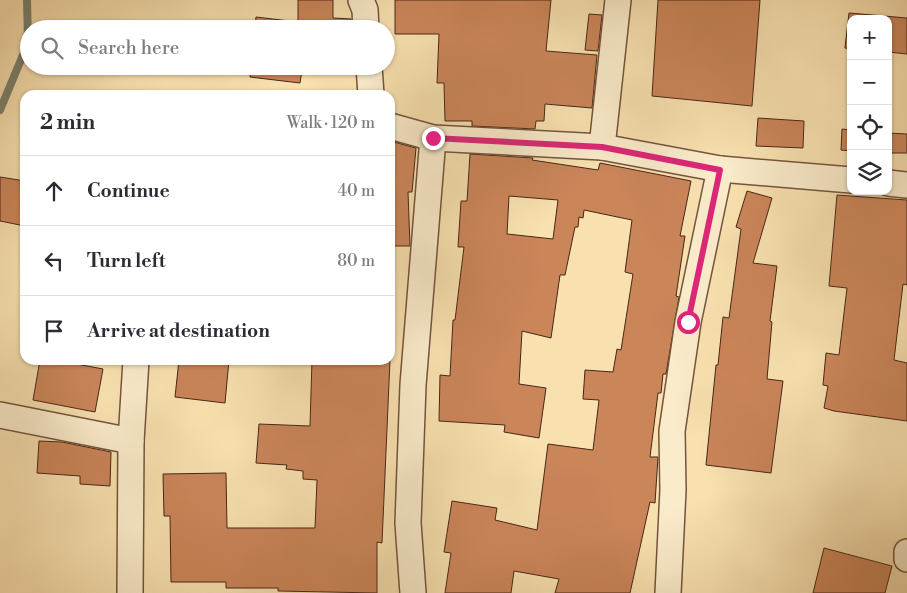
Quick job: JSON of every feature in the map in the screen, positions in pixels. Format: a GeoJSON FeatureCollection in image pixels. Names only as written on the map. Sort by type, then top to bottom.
{"type":"FeatureCollection","features":[{"type":"Feature","properties":{"kind":"street"},"geometry":{"type":"LineString","coordinates":[[361,0],[365,10],[366,20]]}},
{"type":"Feature","properties":{"kind":"street"},"geometry":{"type":"LineString","coordinates":[[602,147],[618,0]]}},
{"type":"Feature","properties":{"kind":"street"},"geometry":{"type":"LineString","coordinates":[[370,75],[371,90]]}},
{"type":"Feature","properties":{"kind":"street"},"geometry":{"type":"LineString","coordinates":[[395,127],[433,138],[602,147],[720,170],[847,180]]}},
{"type":"Feature","properties":{"kind":"street"},"geometry":{"type":"LineString","coordinates":[[413,593],[408,522],[413,385],[433,138]]}},
{"type":"Feature","properties":{"kind":"street"},"geometry":{"type":"LineString","coordinates":[[668,593],[673,490],[672,431],[688,322],[720,170]]}},
{"type":"Feature","properties":{"kind":"street"},"geometry":{"type":"LineString","coordinates":[[892,183],[907,184]]}},
{"type":"Feature","properties":{"kind":"street"},"geometry":{"type":"LineString","coordinates":[[130,593],[131,441],[136,365]]}},
{"type":"Feature","properties":{"kind":"street"},"geometry":{"type":"LineString","coordinates":[[0,415],[131,441]]}},
{"type":"Feature","properties":{"kind":"street"},"geometry":{"type":"LineString","coordinates":[[907,552],[907,559]]}},
{"type":"Feature","properties":{"kind":"building"},"geometry":{"type":"Polygon","coordinates":[[[298,0],[333,0],[333,18],[351,19],[351,20],[298,20],[298,0]]]}},
{"type":"Feature","properties":{"kind":"building"},"geometry":{"type":"Polygon","coordinates":[[[395,0],[551,0],[546,51],[597,55],[592,108],[545,104],[544,121],[536,121],[535,129],[472,126],[472,121],[445,121],[444,83],[437,83],[439,34],[395,34],[395,0]]]}},
{"type":"Feature","properties":{"kind":"building"},"geometry":{"type":"Polygon","coordinates":[[[658,0],[760,0],[752,106],[652,96],[658,0]]]}},
{"type":"Feature","properties":{"kind":"building"},"geometry":{"type":"Polygon","coordinates":[[[849,13],[872,15],[849,15],[849,13]]]}},
{"type":"Feature","properties":{"kind":"building"},"geometry":{"type":"Polygon","coordinates":[[[589,14],[602,15],[598,51],[585,50],[589,14]]]}},
{"type":"Feature","properties":{"kind":"building"},"geometry":{"type":"Polygon","coordinates":[[[256,17],[281,20],[256,20],[256,17]]]}},
{"type":"Feature","properties":{"kind":"building"},"geometry":{"type":"Polygon","coordinates":[[[892,17],[907,18],[907,54],[892,52],[892,17]]]}},
{"type":"Feature","properties":{"kind":"building"},"geometry":{"type":"Polygon","coordinates":[[[847,30],[847,48],[845,48],[847,30]]]}},
{"type":"Feature","properties":{"kind":"building"},"geometry":{"type":"Polygon","coordinates":[[[250,75],[301,75],[300,83],[250,77],[250,75]]]}},
{"type":"Feature","properties":{"kind":"building"},"geometry":{"type":"Polygon","coordinates":[[[758,118],[804,121],[803,148],[756,146],[758,118]]]}},
{"type":"Feature","properties":{"kind":"building"},"geometry":{"type":"Polygon","coordinates":[[[842,129],[847,130],[847,151],[841,150],[842,129]]]}},
{"type":"Feature","properties":{"kind":"building"},"geometry":{"type":"Polygon","coordinates":[[[892,133],[907,134],[907,153],[892,153],[892,133]]]}},
{"type":"Feature","properties":{"kind":"building"},"geometry":{"type":"Polygon","coordinates":[[[395,142],[416,148],[412,192],[408,192],[410,246],[395,246],[395,142]]]}},
{"type":"Feature","properties":{"kind":"building"},"geometry":{"type":"Polygon","coordinates":[[[470,154],[533,158],[532,160],[598,170],[600,163],[691,181],[680,236],[685,236],[676,296],[679,297],[666,374],[663,374],[661,393],[658,393],[650,457],[658,457],[655,503],[650,502],[630,593],[555,593],[559,579],[514,571],[511,593],[445,593],[451,553],[444,552],[452,501],[497,508],[495,520],[537,530],[548,444],[593,450],[599,400],[583,399],[585,370],[613,372],[617,349],[621,350],[633,274],[625,272],[632,220],[584,210],[583,218],[579,217],[578,227],[575,227],[565,275],[560,275],[551,338],[522,331],[519,384],[546,388],[539,438],[504,432],[505,425],[439,421],[440,375],[450,376],[453,320],[455,320],[464,247],[458,247],[461,201],[467,201],[470,154]],[[509,196],[507,234],[553,239],[558,200],[509,196]]]}},
{"type":"Feature","properties":{"kind":"building"},"geometry":{"type":"Polygon","coordinates":[[[0,177],[20,180],[20,225],[0,221],[0,177]]]}},
{"type":"Feature","properties":{"kind":"building"},"geometry":{"type":"Polygon","coordinates":[[[747,191],[772,198],[753,263],[777,266],[770,321],[772,322],[767,379],[783,381],[771,473],[706,465],[723,317],[729,318],[741,229],[736,227],[747,191]]]}},
{"type":"Feature","properties":{"kind":"building"},"geometry":{"type":"Polygon","coordinates":[[[837,195],[907,200],[907,285],[903,284],[894,360],[907,363],[907,421],[824,408],[828,386],[823,385],[826,353],[839,355],[847,288],[829,286],[837,195]]]}},
{"type":"Feature","properties":{"kind":"building"},"geometry":{"type":"Polygon","coordinates":[[[39,365],[82,365],[103,369],[95,412],[33,400],[39,365]]]}},
{"type":"Feature","properties":{"kind":"building"},"geometry":{"type":"Polygon","coordinates":[[[178,365],[229,365],[225,403],[175,397],[178,365]]]}},
{"type":"Feature","properties":{"kind":"building"},"geometry":{"type":"Polygon","coordinates":[[[312,365],[390,365],[382,543],[377,542],[377,593],[278,591],[278,588],[226,588],[226,582],[171,582],[170,516],[164,516],[163,474],[226,473],[227,528],[315,528],[317,480],[303,479],[303,471],[286,469],[287,465],[256,463],[259,424],[310,426],[312,365]]]}},
{"type":"Feature","properties":{"kind":"building"},"geometry":{"type":"Polygon","coordinates":[[[39,441],[62,442],[111,452],[110,486],[80,484],[80,476],[37,473],[39,441]]]}},
{"type":"Feature","properties":{"kind":"building"},"geometry":{"type":"Polygon","coordinates":[[[824,548],[892,566],[885,593],[813,593],[824,548]]]}},
{"type":"Feature","properties":{"kind":"waterway"},"geometry":{"type":"LineString","coordinates":[[27,0],[27,20]]}},
{"type":"Feature","properties":{"kind":"waterway"},"geometry":{"type":"LineString","coordinates":[[0,110],[20,62]]}},
{"type":"Feature","properties":{"kind":"route"},"geometry":{"type":"LineString","coordinates":[[433,138],[602,147],[720,170],[688,322]]}}]}
